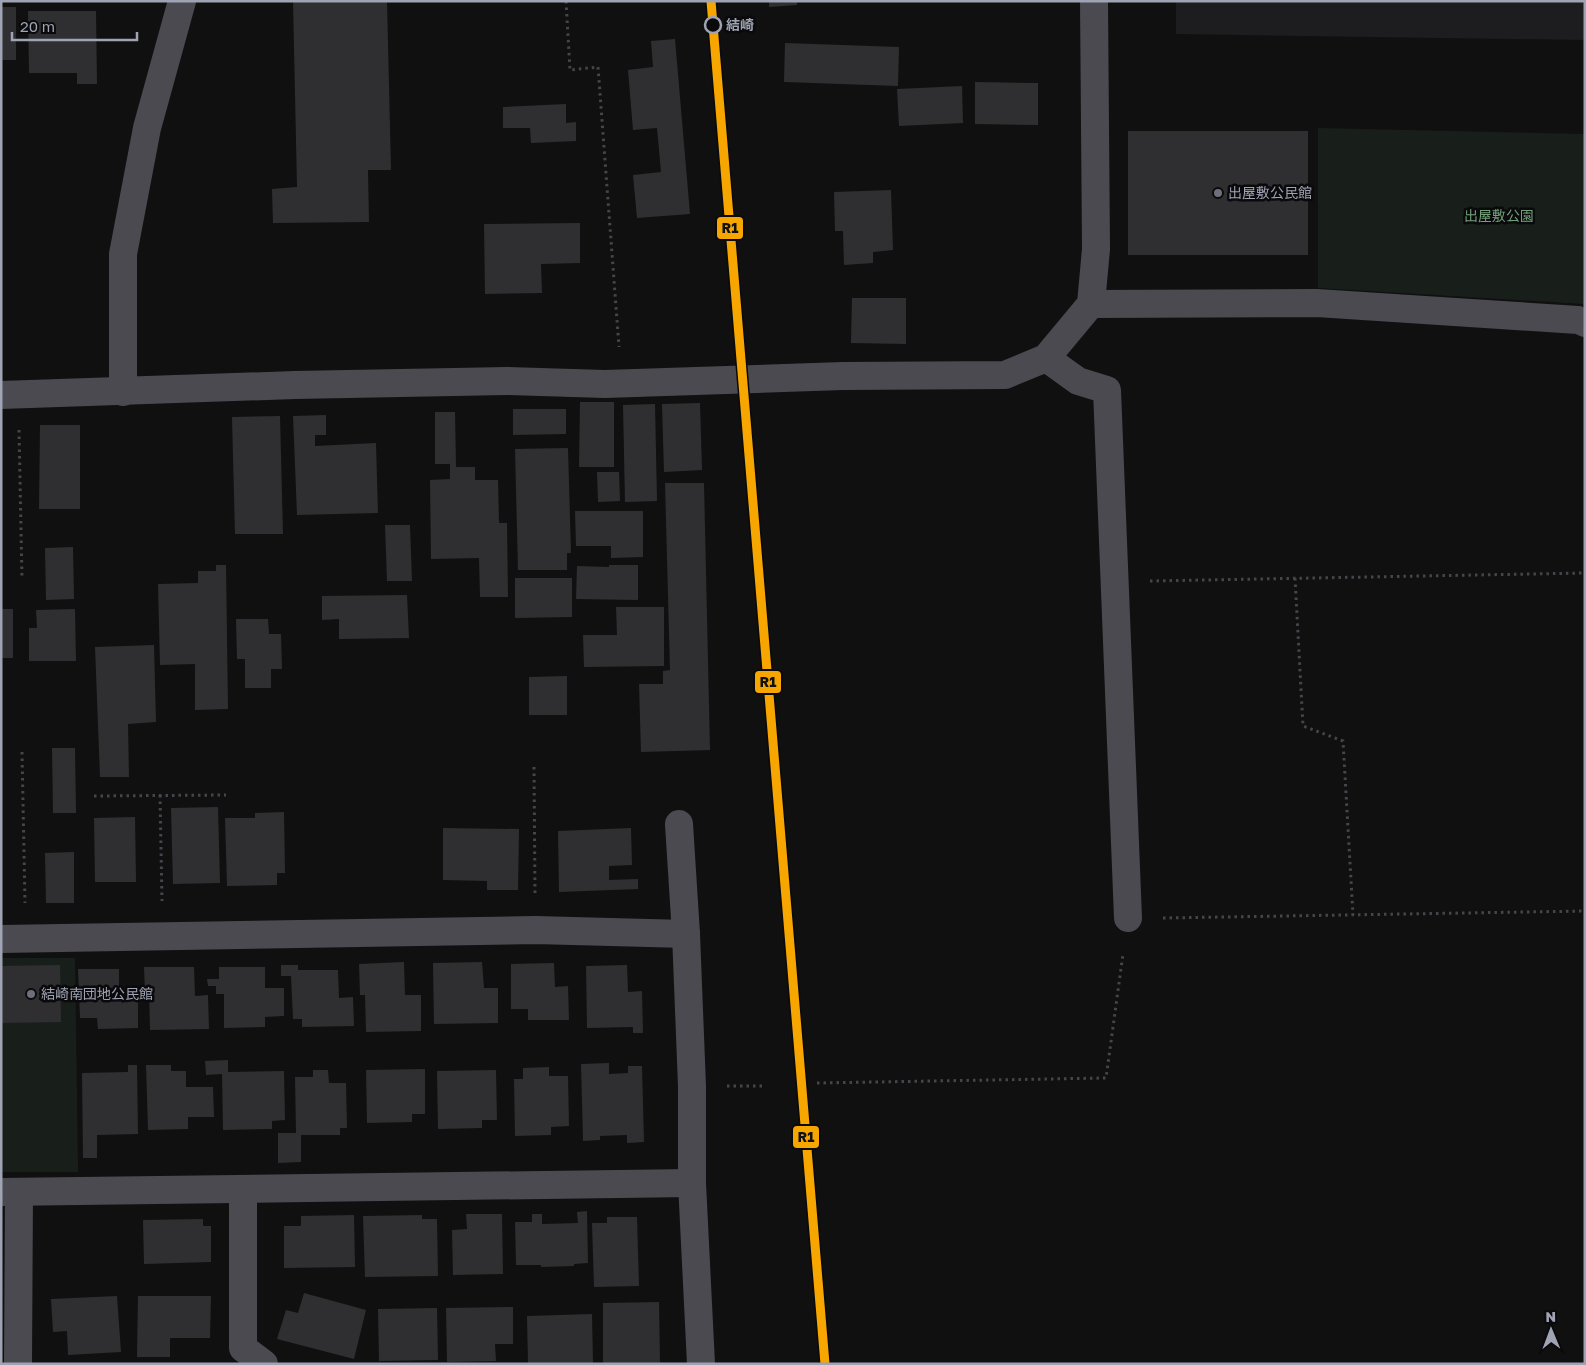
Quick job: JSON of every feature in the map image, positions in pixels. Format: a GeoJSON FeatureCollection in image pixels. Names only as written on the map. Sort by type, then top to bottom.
{"type":"FeatureCollection","features":[{"type":"Feature","properties":{"kind":"street"},"geometry":{"type":"LineString","coordinates":[[123,392],[123,254],[147,128],[182,1]]}},
{"type":"Feature","properties":{"kind":"street"},"geometry":{"type":"LineString","coordinates":[[10,395],[324,384],[507,381],[606,384],[843,376],[1005,375],[1046,358],[1091,304],[1096,249],[1094,1]]}},
{"type":"Feature","properties":{"kind":"street"},"geometry":{"type":"LineString","coordinates":[[1091,304],[1317,303],[1578,320],[1585,323]]}},
{"type":"Feature","properties":{"kind":"street"},"geometry":{"type":"LineString","coordinates":[[1046,358],[1078,381],[1107,390],[1128,918]]}},
{"type":"Feature","properties":{"kind":"street"},"geometry":{"type":"LineString","coordinates":[[678,824],[686,934],[692,1086],[692,1183],[701,1364]]}},
{"type":"Feature","properties":{"kind":"street"},"geometry":{"type":"LineString","coordinates":[[13,938],[535,930],[686,934]]}},
{"type":"Feature","properties":{"kind":"street"},"geometry":{"type":"LineString","coordinates":[[18,1364],[10,1192],[692,1183]]}},
{"type":"Feature","properties":{"kind":"street"},"geometry":{"type":"LineString","coordinates":[[243,1189],[243,1348],[264,1364]]}},
{"type":"Feature","properties":{"kind":"path"},"geometry":{"type":"LineString","coordinates":[[566,1],[570,70],[598,67],[619,349]]}},
{"type":"Feature","properties":{"kind":"path"},"geometry":{"type":"LineString","coordinates":[[10,395],[22,579]]}},
{"type":"Feature","properties":{"kind":"path"},"geometry":{"type":"LineString","coordinates":[[1115,582],[1585,573]]}},
{"type":"Feature","properties":{"kind":"path"},"geometry":{"type":"LineString","coordinates":[[1295,578],[1303,726],[1344,740],[1353,915]]}},
{"type":"Feature","properties":{"kind":"path"},"geometry":{"type":"LineString","coordinates":[[13,938],[22,752]]}},
{"type":"Feature","properties":{"kind":"path"},"geometry":{"type":"LineString","coordinates":[[534,767],[535,930]]}},
{"type":"Feature","properties":{"kind":"path"},"geometry":{"type":"LineString","coordinates":[[160,795],[163,937]]}},
{"type":"Feature","properties":{"kind":"path"},"geometry":{"type":"LineString","coordinates":[[94,796],[226,795]]}},
{"type":"Feature","properties":{"kind":"path"},"geometry":{"type":"LineString","coordinates":[[817,1083],[1106,1078],[1128,918],[1585,911]]}},
{"type":"Feature","properties":{"kind":"shaded area"},"geometry":{"type":"Polygon","coordinates":[[[1176,1],[1585,1],[1585,40],[1176,34],[1176,1]]]}},
{"type":"Feature","properties":{"kind":"green space","name":"出屋敷公園"},"geometry":{"type":"Polygon","coordinates":[[[1318,128],[1585,134],[1585,304],[1318,288],[1318,128]]]}},
{"type":"Feature","properties":{"kind":"green space"},"geometry":{"type":"Polygon","coordinates":[[[1,958],[75,958],[78,1172],[1,1172],[1,958]]]}},
{"type":"Feature","properties":{"kind":"building"},"geometry":{"type":"Polygon","coordinates":[[[293,1],[387,1],[391,170],[368,170],[369,222],[273,223],[272,189],[297,187],[293,1]]]}},
{"type":"Feature","properties":{"kind":"building"},"geometry":{"type":"Polygon","coordinates":[[[769,1],[797,1],[797,5],[769,7],[769,1]]]}},
{"type":"Feature","properties":{"kind":"building"},"geometry":{"type":"Polygon","coordinates":[[[1,7],[16,7],[16,60],[1,60],[1,7]]]}},
{"type":"Feature","properties":{"kind":"building"},"geometry":{"type":"Polygon","coordinates":[[[28,11],[96,11],[97,84],[77,84],[77,73],[29,73],[28,11]]]}},
{"type":"Feature","properties":{"kind":"building"},"geometry":{"type":"Polygon","coordinates":[[[675,39],[690,214],[637,218],[633,175],[661,172],[657,128],[633,130],[628,70],[653,67],[651,41],[675,39]]]}},
{"type":"Feature","properties":{"kind":"building"},"geometry":{"type":"Polygon","coordinates":[[[785,43],[899,47],[898,86],[784,82],[785,43]]]}},
{"type":"Feature","properties":{"kind":"building"},"geometry":{"type":"Polygon","coordinates":[[[975,82],[1038,83],[1038,125],[975,124],[975,82]]]}},
{"type":"Feature","properties":{"kind":"building"},"geometry":{"type":"Polygon","coordinates":[[[962,86],[963,123],[899,126],[897,89],[962,86]]]}},
{"type":"Feature","properties":{"kind":"building"},"geometry":{"type":"Polygon","coordinates":[[[566,104],[566,123],[576,122],[576,141],[531,143],[530,128],[503,128],[503,107],[566,104]]]}},
{"type":"Feature","properties":{"kind":"building","name":"出屋敷公民館"},"geometry":{"type":"Polygon","coordinates":[[[1128,131],[1308,131],[1308,255],[1128,255],[1128,131]]]}},
{"type":"Feature","properties":{"kind":"building"},"geometry":{"type":"Polygon","coordinates":[[[891,190],[893,250],[873,252],[873,263],[844,265],[843,231],[835,231],[834,192],[891,190]]]}},
{"type":"Feature","properties":{"kind":"building"},"geometry":{"type":"Polygon","coordinates":[[[580,223],[580,263],[541,264],[542,293],[485,294],[484,224],[580,223]]]}},
{"type":"Feature","properties":{"kind":"building"},"geometry":{"type":"Polygon","coordinates":[[[852,298],[906,298],[906,344],[851,343],[852,298]]]}},
{"type":"Feature","properties":{"kind":"building"},"geometry":{"type":"Polygon","coordinates":[[[580,402],[614,402],[614,467],[579,467],[580,402]]]}},
{"type":"Feature","properties":{"kind":"building"},"geometry":{"type":"Polygon","coordinates":[[[700,403],[702,470],[664,472],[662,404],[700,403]]]}},
{"type":"Feature","properties":{"kind":"building"},"geometry":{"type":"Polygon","coordinates":[[[655,404],[657,501],[625,502],[623,405],[655,404]]]}},
{"type":"Feature","properties":{"kind":"building"},"geometry":{"type":"Polygon","coordinates":[[[513,409],[566,409],[566,434],[513,435],[513,409]]]}},
{"type":"Feature","properties":{"kind":"building"},"geometry":{"type":"Polygon","coordinates":[[[435,412],[455,412],[456,467],[475,467],[475,480],[498,480],[499,523],[507,523],[508,597],[480,597],[479,558],[431,559],[430,480],[450,479],[450,464],[435,464],[435,412]]]}},
{"type":"Feature","properties":{"kind":"building"},"geometry":{"type":"Polygon","coordinates":[[[326,415],[326,435],[315,435],[315,446],[376,443],[378,513],[297,515],[293,416],[326,415]]]}},
{"type":"Feature","properties":{"kind":"building"},"geometry":{"type":"Polygon","coordinates":[[[280,416],[283,534],[235,534],[232,417],[280,416]]]}},
{"type":"Feature","properties":{"kind":"building"},"geometry":{"type":"Polygon","coordinates":[[[40,425],[80,425],[80,509],[39,509],[40,425]]]}},
{"type":"Feature","properties":{"kind":"building"},"geometry":{"type":"Polygon","coordinates":[[[568,448],[571,553],[567,553],[567,570],[518,570],[515,449],[568,448]]]}},
{"type":"Feature","properties":{"kind":"building"},"geometry":{"type":"Polygon","coordinates":[[[597,472],[619,472],[620,501],[598,502],[597,472]]]}},
{"type":"Feature","properties":{"kind":"building"},"geometry":{"type":"Polygon","coordinates":[[[665,483],[704,483],[710,750],[641,752],[639,684],[663,684],[663,671],[670,670],[665,483]]]}},
{"type":"Feature","properties":{"kind":"building"},"geometry":{"type":"Polygon","coordinates":[[[575,511],[643,511],[643,557],[611,558],[611,546],[576,546],[575,511]]]}},
{"type":"Feature","properties":{"kind":"building"},"geometry":{"type":"Polygon","coordinates":[[[385,525],[410,525],[412,581],[387,581],[385,525]]]}},
{"type":"Feature","properties":{"kind":"building"},"geometry":{"type":"Polygon","coordinates":[[[73,547],[74,599],[46,600],[45,548],[73,547]]]}},
{"type":"Feature","properties":{"kind":"building"},"geometry":{"type":"Polygon","coordinates":[[[216,565],[226,565],[228,709],[195,710],[195,664],[160,665],[158,584],[198,583],[198,571],[216,571],[216,565]]]}},
{"type":"Feature","properties":{"kind":"building"},"geometry":{"type":"Polygon","coordinates":[[[609,565],[638,565],[638,600],[576,599],[577,566],[609,567],[609,565]]]}},
{"type":"Feature","properties":{"kind":"building"},"geometry":{"type":"Polygon","coordinates":[[[515,578],[572,578],[572,617],[515,618],[515,578]]]}},
{"type":"Feature","properties":{"kind":"building"},"geometry":{"type":"Polygon","coordinates":[[[407,595],[409,638],[339,639],[339,619],[322,620],[322,596],[407,595]]]}},
{"type":"Feature","properties":{"kind":"building"},"geometry":{"type":"Polygon","coordinates":[[[616,607],[664,607],[664,666],[584,667],[583,635],[617,635],[616,607]]]}},
{"type":"Feature","properties":{"kind":"building"},"geometry":{"type":"Polygon","coordinates":[[[1,609],[13,609],[13,658],[1,658],[1,609]]]}},
{"type":"Feature","properties":{"kind":"building"},"geometry":{"type":"Polygon","coordinates":[[[75,609],[76,661],[29,661],[29,628],[37,628],[36,610],[75,609]]]}},
{"type":"Feature","properties":{"kind":"building"},"geometry":{"type":"Polygon","coordinates":[[[236,619],[268,619],[269,634],[281,634],[282,669],[271,669],[271,688],[245,688],[245,659],[237,659],[236,619]]]}},
{"type":"Feature","properties":{"kind":"building"},"geometry":{"type":"Polygon","coordinates":[[[154,645],[156,722],[128,724],[129,777],[100,777],[95,647],[154,645]]]}},
{"type":"Feature","properties":{"kind":"building"},"geometry":{"type":"Polygon","coordinates":[[[567,676],[567,715],[529,715],[529,677],[567,676]]]}},
{"type":"Feature","properties":{"kind":"building"},"geometry":{"type":"Polygon","coordinates":[[[52,748],[75,748],[76,813],[53,813],[52,748]]]}},
{"type":"Feature","properties":{"kind":"building"},"geometry":{"type":"Polygon","coordinates":[[[218,807],[220,883],[173,884],[171,808],[218,807]]]}},
{"type":"Feature","properties":{"kind":"building"},"geometry":{"type":"Polygon","coordinates":[[[284,812],[285,873],[277,873],[277,885],[227,886],[225,818],[255,818],[255,813],[284,812]]]}},
{"type":"Feature","properties":{"kind":"building"},"geometry":{"type":"Polygon","coordinates":[[[135,817],[136,882],[95,882],[94,818],[135,817]]]}},
{"type":"Feature","properties":{"kind":"building"},"geometry":{"type":"Polygon","coordinates":[[[443,828],[519,829],[518,890],[487,890],[487,881],[443,880],[443,828]]]}},
{"type":"Feature","properties":{"kind":"building"},"geometry":{"type":"Polygon","coordinates":[[[631,828],[632,865],[609,866],[609,880],[638,879],[638,889],[559,892],[558,831],[631,828]]]}},
{"type":"Feature","properties":{"kind":"building"},"geometry":{"type":"Polygon","coordinates":[[[74,852],[74,903],[46,903],[45,853],[74,852]]]}},
{"type":"Feature","properties":{"kind":"building"},"geometry":{"type":"Polygon","coordinates":[[[404,962],[405,995],[421,995],[421,1031],[366,1032],[365,995],[360,995],[359,964],[404,962]]]}},
{"type":"Feature","properties":{"kind":"building"},"geometry":{"type":"Polygon","coordinates":[[[482,962],[484,988],[498,988],[498,1023],[434,1024],[433,963],[482,962]]]}},
{"type":"Feature","properties":{"kind":"building"},"geometry":{"type":"Polygon","coordinates":[[[554,963],[555,987],[568,986],[569,1020],[528,1020],[528,1009],[511,1009],[511,964],[554,963]]]}},
{"type":"Feature","properties":{"kind":"building","name":"結崎南団地公民館"},"geometry":{"type":"Polygon","coordinates":[[[60,965],[61,1022],[1,1023],[1,966],[60,965]]]}},
{"type":"Feature","properties":{"kind":"building"},"geometry":{"type":"Polygon","coordinates":[[[281,965],[298,965],[298,970],[338,970],[339,998],[353,997],[354,1026],[302,1027],[302,1019],[293,1019],[291,976],[281,976],[281,965]]]}},
{"type":"Feature","properties":{"kind":"building"},"geometry":{"type":"Polygon","coordinates":[[[627,965],[628,992],[642,991],[643,1033],[633,1033],[633,1027],[587,1028],[586,966],[627,965]]]}},
{"type":"Feature","properties":{"kind":"building"},"geometry":{"type":"Polygon","coordinates":[[[144,967],[194,967],[195,996],[208,995],[209,1029],[150,1030],[149,992],[145,992],[144,967]]]}},
{"type":"Feature","properties":{"kind":"building"},"geometry":{"type":"Polygon","coordinates":[[[219,967],[265,967],[265,988],[284,988],[284,1016],[265,1017],[265,1027],[224,1028],[224,994],[216,994],[216,986],[208,986],[207,979],[219,979],[219,967]]]}},
{"type":"Feature","properties":{"kind":"building"},"geometry":{"type":"Polygon","coordinates":[[[78,969],[119,969],[119,994],[138,994],[138,1028],[98,1029],[97,1018],[80,1018],[78,969]]]}},
{"type":"Feature","properties":{"kind":"building"},"geometry":{"type":"Polygon","coordinates":[[[228,1060],[228,1072],[284,1071],[285,1120],[272,1121],[272,1129],[223,1130],[222,1074],[206,1075],[205,1061],[228,1060]]]}},
{"type":"Feature","properties":{"kind":"building"},"geometry":{"type":"Polygon","coordinates":[[[609,1063],[609,1074],[628,1073],[628,1066],[642,1066],[644,1142],[627,1143],[627,1135],[600,1136],[600,1140],[583,1141],[581,1064],[609,1063]]]}},
{"type":"Feature","properties":{"kind":"building"},"geometry":{"type":"Polygon","coordinates":[[[128,1065],[137,1065],[138,1134],[97,1135],[97,1158],[83,1158],[82,1073],[128,1072],[128,1065]]]}},
{"type":"Feature","properties":{"kind":"building"},"geometry":{"type":"Polygon","coordinates":[[[146,1065],[171,1065],[171,1071],[186,1071],[186,1087],[213,1087],[214,1117],[188,1117],[188,1129],[148,1130],[146,1065]]]}},
{"type":"Feature","properties":{"kind":"building"},"geometry":{"type":"Polygon","coordinates":[[[549,1067],[549,1076],[568,1076],[569,1126],[551,1127],[551,1135],[515,1136],[514,1079],[523,1079],[523,1068],[549,1067]]]}},
{"type":"Feature","properties":{"kind":"building"},"geometry":{"type":"Polygon","coordinates":[[[425,1069],[425,1114],[412,1114],[412,1122],[367,1123],[366,1070],[425,1069]]]}},
{"type":"Feature","properties":{"kind":"building"},"geometry":{"type":"Polygon","coordinates":[[[313,1070],[328,1070],[329,1083],[346,1083],[347,1128],[340,1128],[340,1135],[301,1135],[301,1162],[278,1163],[278,1133],[296,1133],[295,1077],[313,1077],[313,1070]]]}},
{"type":"Feature","properties":{"kind":"building"},"geometry":{"type":"Polygon","coordinates":[[[496,1070],[497,1120],[482,1120],[482,1128],[438,1129],[437,1071],[496,1070]]]}},
{"type":"Feature","properties":{"kind":"building"},"geometry":{"type":"Polygon","coordinates":[[[587,1211],[588,1263],[574,1264],[574,1266],[541,1267],[541,1265],[516,1265],[515,1222],[532,1222],[532,1214],[542,1214],[542,1224],[578,1223],[577,1212],[587,1211]]]}},
{"type":"Feature","properties":{"kind":"building"},"geometry":{"type":"Polygon","coordinates":[[[466,1214],[502,1214],[503,1274],[453,1275],[452,1230],[467,1229],[466,1214]]]}},
{"type":"Feature","properties":{"kind":"building"},"geometry":{"type":"Polygon","coordinates":[[[354,1215],[355,1267],[284,1268],[284,1226],[301,1226],[301,1216],[354,1215]]]}},
{"type":"Feature","properties":{"kind":"building"},"geometry":{"type":"Polygon","coordinates":[[[422,1215],[422,1219],[437,1219],[438,1276],[365,1277],[363,1216],[422,1215]]]}},
{"type":"Feature","properties":{"kind":"building"},"geometry":{"type":"Polygon","coordinates":[[[607,1217],[637,1217],[639,1286],[594,1287],[592,1223],[607,1223],[607,1217]]]}},
{"type":"Feature","properties":{"kind":"building"},"geometry":{"type":"Polygon","coordinates":[[[203,1219],[203,1226],[211,1226],[211,1262],[144,1264],[143,1220],[203,1219]]]}},
{"type":"Feature","properties":{"kind":"building"},"geometry":{"type":"Polygon","coordinates":[[[304,1293],[366,1310],[354,1359],[277,1339],[286,1310],[298,1313],[304,1293]]]}},
{"type":"Feature","properties":{"kind":"building"},"geometry":{"type":"Polygon","coordinates":[[[117,1296],[121,1352],[68,1355],[67,1331],[53,1332],[51,1299],[117,1296]]]}},
{"type":"Feature","properties":{"kind":"building"},"geometry":{"type":"Polygon","coordinates":[[[138,1296],[211,1296],[210,1338],[170,1338],[170,1357],[137,1357],[138,1296]]]}},
{"type":"Feature","properties":{"kind":"building"},"geometry":{"type":"Polygon","coordinates":[[[659,1302],[660,1364],[603,1364],[603,1303],[659,1302]]]}},
{"type":"Feature","properties":{"kind":"building"},"geometry":{"type":"Polygon","coordinates":[[[513,1307],[513,1344],[495,1344],[496,1361],[447,1362],[446,1308],[513,1307]]]}},
{"type":"Feature","properties":{"kind":"building"},"geometry":{"type":"Polygon","coordinates":[[[437,1308],[438,1360],[379,1361],[378,1309],[437,1308]]]}},
{"type":"Feature","properties":{"kind":"building"},"geometry":{"type":"Polygon","coordinates":[[[592,1314],[593,1364],[528,1364],[527,1316],[592,1314]]]}},
{"type":"Feature","properties":{"kind":"transit line","name":"R1"},"geometry":{"type":"LineString","coordinates":[[711,1],[825,1364]]}},
{"type":"Feature","properties":{"kind":"place","name":"結崎"},"geometry":{"type":"Point","coordinates":[713,25]}},
{"type":"Feature","properties":{"kind":"place","name":"出屋敷公民館"},"geometry":{"type":"Point","coordinates":[1218,193]}},
{"type":"Feature","properties":{"kind":"place","name":"結崎南団地公民館"},"geometry":{"type":"Point","coordinates":[31,994]}}]}
